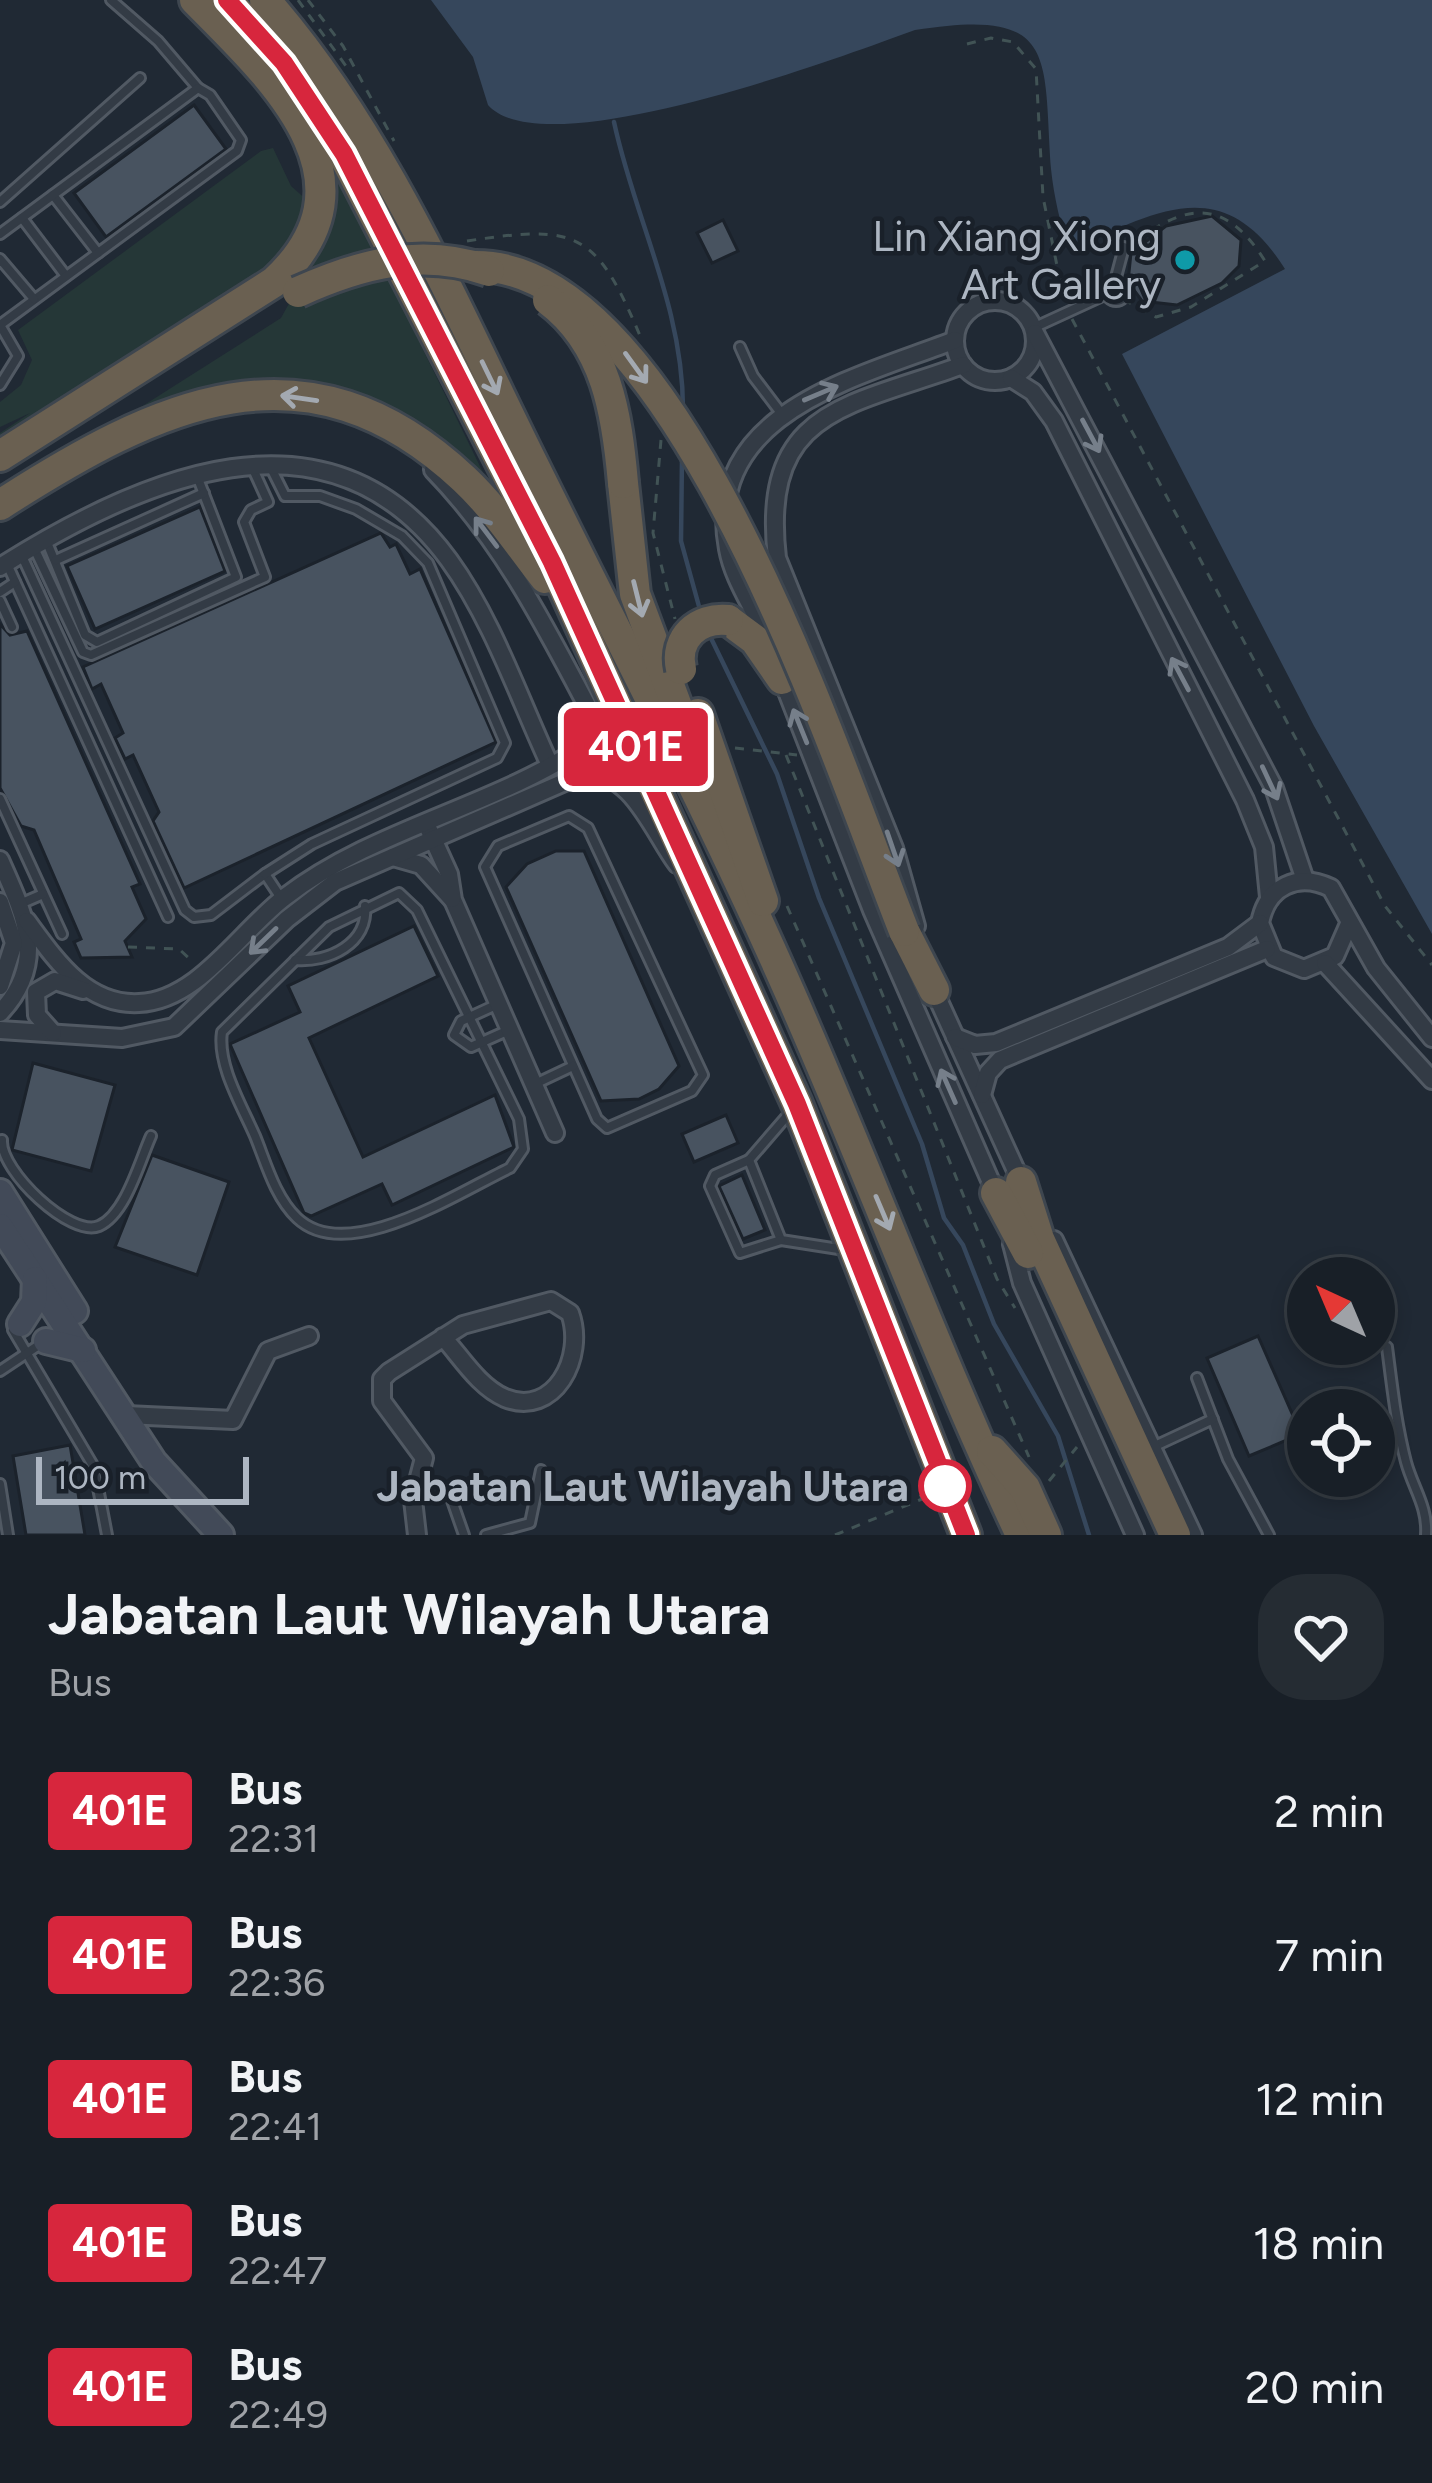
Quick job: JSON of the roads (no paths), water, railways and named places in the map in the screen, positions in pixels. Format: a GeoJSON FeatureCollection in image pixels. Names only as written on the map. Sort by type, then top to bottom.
{"type":"FeatureCollection","features":[{"type":"Feature","properties":{"kind":"highway"},"geometry":{"type":"LineString","coordinates":[[0,474],[50,446],[286,287],[318,220],[318,161],[286,103],[236,40],[195,0]]}},
{"type":"Feature","properties":{"kind":"highway"},"geometry":{"type":"LineString","coordinates":[[227,0],[284,63],[344,154],[579,620],[797,1104],[966,1535]]}},
{"type":"Feature","properties":{"kind":"highway"},"geometry":{"type":"LineString","coordinates":[[265,0],[326,79],[439,273],[788,989],[971,1429],[1021,1535]]}},
{"type":"Feature","properties":{"kind":"highway"},"geometry":{"type":"LineString","coordinates":[[469,254],[554,305],[591,349],[614,409],[630,566],[643,621],[776,941]]}},
{"type":"Feature","properties":{"kind":"highway"},"geometry":{"type":"LineString","coordinates":[[0,456],[286,287],[390,260],[469,254],[525,272],[595,318],[705,468],[785,633],[904,932],[934,990]]}},
{"type":"Feature","properties":{"kind":"highway"},"geometry":{"type":"LineString","coordinates":[[0,505],[136,426],[209,401],[278,395],[361,412],[422,445],[463,478],[579,620]]}},
{"type":"Feature","properties":{"kind":"highway"},"geometry":{"type":"LineString","coordinates":[[782,679],[755,640],[728,620],[690,631],[678,652],[788,989]]}},
{"type":"Feature","properties":{"kind":"highway"},"geometry":{"type":"LineString","coordinates":[[1008,1188],[1162,1535]]}},
{"type":"Feature","properties":{"kind":"highway"},"geometry":{"type":"LineString","coordinates":[[1032,1242],[1175,1535]]}},
{"type":"Feature","properties":{"kind":"highway"},"geometry":{"type":"LineString","coordinates":[[971,1429],[1025,1488],[1046,1535]]}},
{"type":"Feature","properties":{"kind":"street"},"geometry":{"type":"LineString","coordinates":[[1305,880],[1274,788],[1034,331],[1012,303],[986,301],[964,315],[955,340],[963,365],[985,380],[1011,378],[1033,392],[1054,421],[1246,800],[1264,847],[1269,897],[1260,923],[1267,949],[1293,968],[1325,964],[1343,947],[1349,924]]}},
{"type":"Feature","properties":{"kind":"street"},"geometry":{"type":"LineString","coordinates":[[1011,378],[1031,359],[1034,331]]}},
{"type":"Feature","properties":{"kind":"street"},"geometry":{"type":"LineString","coordinates":[[955,340],[781,413],[748,450],[728,498],[725,533],[736,577],[782,679],[872,910],[1008,1188],[1082,1289],[1193,1535]]}},
{"type":"Feature","properties":{"kind":"street"},"geometry":{"type":"LineString","coordinates":[[963,365],[834,412],[802,435],[774,487],[777,558],[894,848],[934,990],[982,1095],[1008,1188],[1022,1282],[1136,1535]]}},
{"type":"Feature","properties":{"kind":"street"},"geometry":{"type":"LineString","coordinates":[[0,1030],[122,1038],[174,1027],[309,900],[587,744],[594,721],[523,585],[453,491],[361,412]]}},
{"type":"Feature","properties":{"kind":"street"},"geometry":{"type":"LineString","coordinates":[[21,554],[114,503],[196,474],[260,465],[301,466],[356,482],[399,509],[437,544],[463,581],[550,765]]}},
{"type":"Feature","properties":{"kind":"street"},"geometry":{"type":"LineString","coordinates":[[736,577],[753,555],[777,558]]}},
{"type":"Feature","properties":{"kind":"street"},"geometry":{"type":"LineString","coordinates":[[54,1033],[34,1008],[44,984],[56,981],[102,998],[153,1002],[170,997],[282,899],[332,866],[597,772],[629,792],[701,892]]}},
{"type":"Feature","properties":{"kind":"street"},"geometry":{"type":"LineString","coordinates":[[430,831],[453,900],[555,1133]]}},
{"type":"Feature","properties":{"kind":"street"},"geometry":{"type":"LineString","coordinates":[[390,857],[421,865],[453,900]]}},
{"type":"Feature","properties":{"kind":"street"},"geometry":{"type":"LineString","coordinates":[[0,860],[24,913],[58,964],[102,998]]}},
{"type":"Feature","properties":{"kind":"street"},"geometry":{"type":"LineString","coordinates":[[1269,897],[1292,882],[1305,880],[1331,888],[1341,898],[1349,924],[1432,1038]]}},
{"type":"Feature","properties":{"kind":"street"},"geometry":{"type":"LineString","coordinates":[[0,902],[14,943],[4,980]]}},
{"type":"Feature","properties":{"kind":"street"},"geometry":{"type":"LineString","coordinates":[[0,1013],[17,992],[28,965],[24,913]]}},
{"type":"Feature","properties":{"kind":"street"},"geometry":{"type":"LineString","coordinates":[[955,1037],[975,1045],[996,1043],[1228,946],[1260,923]]}},
{"type":"Feature","properties":{"kind":"street"},"geometry":{"type":"LineString","coordinates":[[982,1095],[988,1073],[1000,1060],[1267,949]]}},
{"type":"Feature","properties":{"kind":"street"},"geometry":{"type":"LineString","coordinates":[[1325,964],[1432,1080]]}},
{"type":"Feature","properties":{"kind":"street"},"geometry":{"type":"LineString","coordinates":[[4,1190],[154,1462],[221,1535]]}},
{"type":"Feature","properties":{"kind":"street"},"geometry":{"type":"LineString","coordinates":[[0,1226],[35,1279],[67,1311],[83,1349],[108,1384]]}},
{"type":"Feature","properties":{"kind":"street"},"geometry":{"type":"LineString","coordinates":[[11,1330],[34,1302],[35,1279]]}},
{"type":"Feature","properties":{"kind":"street"},"geometry":{"type":"LineString","coordinates":[[417,1535],[412,1500],[424,1458],[382,1401],[378,1386],[389,1372],[443,1337],[476,1320],[550,1301],[570,1313],[577,1347],[562,1379],[539,1396],[517,1401],[484,1384],[443,1337]]}},
{"type":"Feature","properties":{"kind":"street"},"geometry":{"type":"LineString","coordinates":[[126,1414],[233,1420],[268,1351],[309,1336]]}},
{"type":"Feature","properties":{"kind":"street"},"geometry":{"type":"LineString","coordinates":[[37,1347],[83,1349]]}},
{"type":"Feature","properties":{"kind":"lane"},"geometry":{"type":"LineString","coordinates":[[0,386],[18,356],[0,325],[242,147],[210,95],[111,0]]}},
{"type":"Feature","properties":{"kind":"lane"},"geometry":{"type":"LineString","coordinates":[[0,202],[140,78]]}},
{"type":"Feature","properties":{"kind":"lane"},"geometry":{"type":"LineString","coordinates":[[0,234],[198,88]]}},
{"type":"Feature","properties":{"kind":"lane"},"geometry":{"type":"LineString","coordinates":[[53,195],[98,253]]}},
{"type":"Feature","properties":{"kind":"lane"},"geometry":{"type":"LineString","coordinates":[[22,218],[66,276]]}},
{"type":"Feature","properties":{"kind":"lane"},"geometry":{"type":"LineString","coordinates":[[1034,331],[1107,294],[1123,250]]}},
{"type":"Feature","properties":{"kind":"lane"},"geometry":{"type":"LineString","coordinates":[[0,259],[34,300]]}},
{"type":"Feature","properties":{"kind":"lane"},"geometry":{"type":"LineString","coordinates":[[1107,294],[1114,301],[1123,298],[1125,286],[1114,281]]}},
{"type":"Feature","properties":{"kind":"lane"},"geometry":{"type":"LineString","coordinates":[[740,347],[753,376],[781,413]]}},
{"type":"Feature","properties":{"kind":"lane"},"geometry":{"type":"LineString","coordinates":[[21,554],[185,910],[194,917],[211,915],[312,844],[497,758],[506,743],[438,578],[402,536],[338,501],[285,496],[260,465]]}},
{"type":"Feature","properties":{"kind":"lane"},"geometry":{"type":"LineString","coordinates":[[21,554],[83,652],[91,655],[258,584],[266,571],[244,516],[268,502],[260,465]]}},
{"type":"Feature","properties":{"kind":"lane"},"geometry":{"type":"LineString","coordinates":[[56,560],[86,635],[98,641],[236,577],[196,474]]}},
{"type":"Feature","properties":{"kind":"lane"},"geometry":{"type":"LineString","coordinates":[[21,554],[56,560],[204,493]]}},
{"type":"Feature","properties":{"kind":"lane"},"geometry":{"type":"LineString","coordinates":[[21,554],[15,582],[168,917]]}},
{"type":"Feature","properties":{"kind":"lane"},"geometry":{"type":"LineString","coordinates":[[0,592],[15,582]]}},
{"type":"Feature","properties":{"kind":"lane"},"geometry":{"type":"LineString","coordinates":[[0,601],[12,627]]}},
{"type":"Feature","properties":{"kind":"lane"},"geometry":{"type":"LineString","coordinates":[[0,799],[62,934]]}},
{"type":"Feature","properties":{"kind":"lane"},"geometry":{"type":"LineString","coordinates":[[564,816],[588,828],[702,1082],[692,1091],[607,1129],[573,1066],[485,867],[498,846],[564,816]]}},
{"type":"Feature","properties":{"kind":"lane"},"geometry":{"type":"LineString","coordinates":[[265,874],[282,899]]}},
{"type":"Feature","properties":{"kind":"lane"},"geometry":{"type":"LineString","coordinates":[[24,913],[44,894]]}},
{"type":"Feature","properties":{"kind":"lane"},"geometry":{"type":"LineString","coordinates":[[390,894],[412,901],[524,1134],[518,1160],[383,1228],[337,1235],[313,1230],[280,1196],[220,1046],[230,1018],[293,960],[329,927],[365,906],[390,894]]}},
{"type":"Feature","properties":{"kind":"lane"},"geometry":{"type":"LineString","coordinates":[[293,960],[312,961],[352,944],[366,921],[365,906]]}},
{"type":"Feature","properties":{"kind":"lane"},"geometry":{"type":"LineString","coordinates":[[500,1003],[456,1025],[454,1035],[461,1045],[480,1043],[512,1029]]}},
{"type":"Feature","properties":{"kind":"lane"},"geometry":{"type":"LineString","coordinates":[[536,1084],[573,1066]]}},
{"type":"Feature","properties":{"kind":"lane"},"geometry":{"type":"LineString","coordinates":[[797,1104],[748,1160],[715,1174],[710,1186],[740,1252],[781,1240],[853,1252]]}},
{"type":"Feature","properties":{"kind":"lane"},"geometry":{"type":"LineString","coordinates":[[2,1140],[4,1190],[82,1228],[98,1226],[112,1216],[152,1136]]}},
{"type":"Feature","properties":{"kind":"lane"},"geometry":{"type":"LineString","coordinates":[[748,1160],[781,1240]]}},
{"type":"Feature","properties":{"kind":"lane"},"geometry":{"type":"LineString","coordinates":[[11,1330],[67,1311]]}},
{"type":"Feature","properties":{"kind":"lane"},"geometry":{"type":"LineString","coordinates":[[0,1371],[37,1347],[67,1311]]}},
{"type":"Feature","properties":{"kind":"lane"},"geometry":{"type":"LineString","coordinates":[[11,1330],[37,1347],[94,1467],[107,1535]]}},
{"type":"Feature","properties":{"kind":"lane"},"geometry":{"type":"LineString","coordinates":[[1391,1365],[1407,1466],[1426,1512],[1426,1535]]}},
{"type":"Feature","properties":{"kind":"lane"},"geometry":{"type":"LineString","coordinates":[[1197,1378],[1244,1492],[1269,1535]]}},
{"type":"Feature","properties":{"kind":"lane"},"geometry":{"type":"LineString","coordinates":[[1153,1447],[1213,1419]]}},
{"type":"Feature","properties":{"kind":"lane"},"geometry":{"type":"LineString","coordinates":[[486,1535],[530,1523],[541,1470]]}},
{"type":"Feature","properties":{"kind":"lane"},"geometry":{"type":"LineString","coordinates":[[0,1484],[8,1535]]}},
{"type":"Feature","properties":{"kind":"lane"},"geometry":{"type":"LineString","coordinates":[[449,1492],[464,1535]]}},
{"type":"Feature","properties":{"kind":"water"},"geometry":{"type":"Polygon","coordinates":[[[431,0],[1432,0],[1432,934],[1314,726],[1122,354],[1285,269],[1261,238],[1237,219],[1212,209],[1186,208],[1130,223],[1069,250],[1052,179],[1042,69],[1034,48],[1019,34],[996,26],[915,30],[695,101],[568,124],[519,121],[488,105],[473,57],[431,0]]]}},
{"type":"Feature","properties":{"kind":"waterway"},"geometry":{"type":"LineString","coordinates":[[614,122],[667,299],[683,409]]}},
{"type":"Feature","properties":{"kind":"waterway"},"geometry":{"type":"LineString","coordinates":[[682,456],[681,541],[700,610]]}},
{"type":"Feature","properties":{"kind":"waterway"},"geometry":{"type":"LineString","coordinates":[[708,632],[777,774],[819,898],[922,1144],[944,1218],[963,1245],[994,1324],[1058,1436],[1089,1535]]}},
{"type":"Feature","properties":{"kind":"place","name":"Lin Xiang Xiong Art Gallery"},"geometry":{"type":"Point","coordinates":[1185,260]}},
{"type":"Feature","properties":{"kind":"place","name":"Jabatan Laut Wilayah Utara"},"geometry":{"type":"Point","coordinates":[945,1486]}}]}
